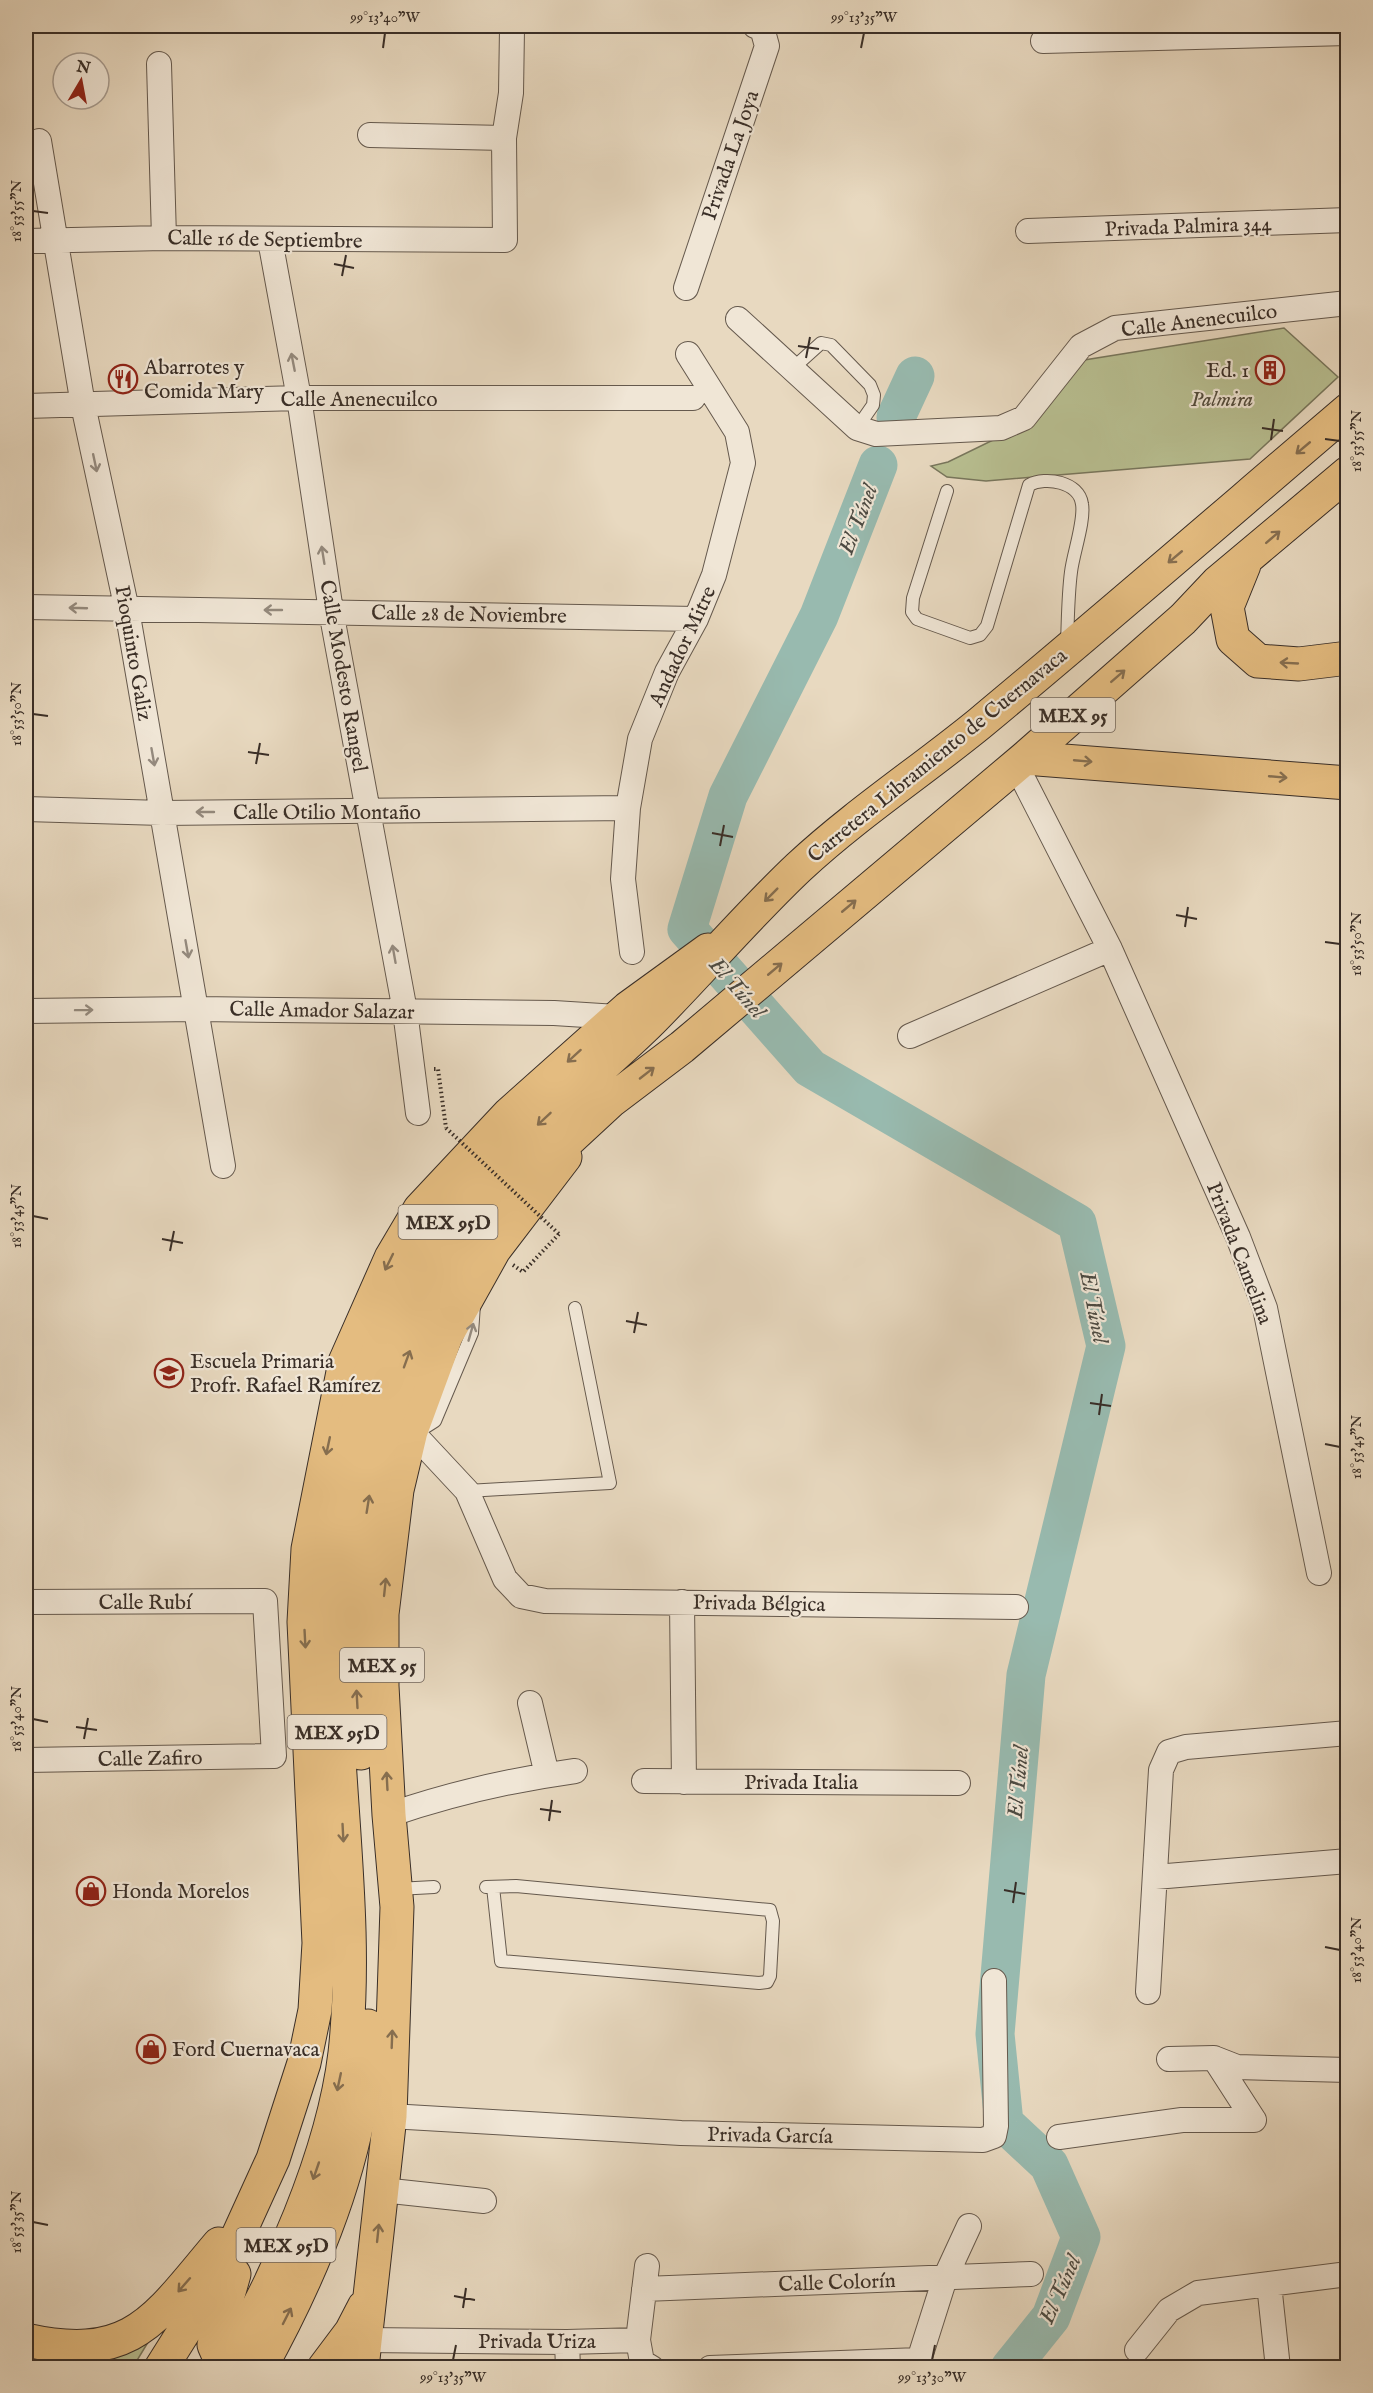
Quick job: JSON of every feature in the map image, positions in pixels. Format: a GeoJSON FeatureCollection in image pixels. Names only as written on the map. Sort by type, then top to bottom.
{"type":"FeatureCollection","features":[{"type":"Feature","properties":{"kind":"main road","name":"Carretera Libramiento de Cuernavaca"},"geometry":{"type":"LineString","coordinates":[[740,927],[803,863],[940,754],[1347,410]]}},
{"type":"Feature","properties":{"kind":"main road","name":"MEX 95"},"geometry":{"type":"LineString","coordinates":[[363,2354],[390,2116],[398,1907],[389,1815],[382,1686],[382,1614],[397,1490],[412,1429],[446,1336],[494,1250],[550,1174],[612,1100],[681,1047],[1021,762],[1247,559],[1347,473]]}},
{"type":"Feature","properties":{"kind":"main road"},"geometry":{"type":"LineString","coordinates":[[1247,559],[1227,607],[1233,639],[1258,662],[1299,664],[1347,658]]}},
{"type":"Feature","properties":{"kind":"main road"},"geometry":{"type":"LineString","coordinates":[[1021,762],[1347,783]]}},
{"type":"Feature","properties":{"kind":"main road","name":"MEX 95D"},"geometry":{"type":"LineString","coordinates":[[260,2367],[294,2302],[323,2234],[344,2171],[367,2057],[346,1883],[330,1618],[332,1545],[342,1482],[368,1379],[394,1316],[449,1219],[530,1132],[631,1016],[740,927]]}},
{"type":"Feature","properties":{"kind":"main road"},"geometry":{"type":"LineString","coordinates":[[224,2367],[214,2344],[219,2320],[304,2063],[315,2010],[319,1943],[304,1622],[308,1549],[345,1362],[391,1258],[420,1209],[509,1114],[631,1016]]}},
{"type":"Feature","properties":{"kind":"main road","name":"MEX 95D"},"geometry":{"type":"LineString","coordinates":[[224,2367],[238,2346],[301,2215],[323,2151],[358,1985],[369,1882],[357,1690],[356,1619],[360,1555],[371,1484],[388,1414],[423,1320],[449,1268],[465,1245],[493,1210],[612,1100]]}},
{"type":"Feature","properties":{"kind":"main road"},"geometry":{"type":"LineString","coordinates":[[161,2367],[222,2271],[273,2159]]}},
{"type":"Feature","properties":{"kind":"main road"},"geometry":{"type":"LineString","coordinates":[[26,2340],[77,2348],[128,2337],[154,2319],[250,2208]]}},
{"type":"Feature","properties":{"kind":"main road"},"geometry":{"type":"LineString","coordinates":[[324,2367],[351,2332],[371,2291]]}},
{"type":"Feature","properties":{"kind":"street","name":"Privada La Joya"},"geometry":{"type":"LineString","coordinates":[[686,288],[767,46],[762,28],[755,26]]}},
{"type":"Feature","properties":{"kind":"street"},"geometry":{"type":"LineString","coordinates":[[370,135],[504,138],[511,93],[512,29]]}},
{"type":"Feature","properties":{"kind":"street"},"geometry":{"type":"LineString","coordinates":[[1043,41],[1347,33]]}},
{"type":"Feature","properties":{"kind":"street"},"geometry":{"type":"LineString","coordinates":[[159,64],[164,238]]}},
{"type":"Feature","properties":{"kind":"street","name":"Calle 16 de Septiembre"},"geometry":{"type":"LineString","coordinates":[[26,241],[164,238],[505,240],[504,138]]}},
{"type":"Feature","properties":{"kind":"street","name":"Pioquinto Galiz"},"geometry":{"type":"LineString","coordinates":[[39,141],[83,405],[127,610],[223,1166]]}},
{"type":"Feature","properties":{"kind":"street","name":"Privada Palmira 344"},"geometry":{"type":"LineString","coordinates":[[1028,231],[1347,220]]}},
{"type":"Feature","properties":{"kind":"street","name":"Calle Modesto Rangel"},"geometry":{"type":"LineString","coordinates":[[270,240],[299,398],[332,611],[405,1011],[418,1113]]}},
{"type":"Feature","properties":{"kind":"street","name":"Calle Anenecuilco"},"geometry":{"type":"LineString","coordinates":[[857,428],[876,434],[1000,428],[1024,418],[1081,346],[1115,327],[1347,303]]}},
{"type":"Feature","properties":{"kind":"street"},"geometry":{"type":"LineString","coordinates":[[738,319],[791,370],[857,428]]}},
{"type":"Feature","properties":{"kind":"street","name":"Andador Mitre"},"geometry":{"type":"LineString","coordinates":[[632,952],[623,879],[628,808],[640,739],[667,672],[696,619],[714,575],[743,463],[737,432],[688,354]]}},
{"type":"Feature","properties":{"kind":"street","name":"Calle Anenecuilco"},"geometry":{"type":"LineString","coordinates":[[26,406],[299,398],[693,398]]}},
{"type":"Feature","properties":{"kind":"street","name":"Calle 28 de Noviembre"},"geometry":{"type":"LineString","coordinates":[[26,607],[696,619]]}},
{"type":"Feature","properties":{"kind":"street","name":"Privada Camelina"},"geometry":{"type":"LineString","coordinates":[[1021,762],[1110,949],[1238,1238],[1264,1308],[1319,1573]]}},
{"type":"Feature","properties":{"kind":"street","name":"Calle Otilio Montaño"},"geometry":{"type":"LineString","coordinates":[[26,809],[162,813],[628,808]]}},
{"type":"Feature","properties":{"kind":"street"},"geometry":{"type":"LineString","coordinates":[[909,1036],[1110,949]]}},
{"type":"Feature","properties":{"kind":"street","name":"Calle Amador Salazar"},"geometry":{"type":"LineString","coordinates":[[26,1011],[197,1009],[631,1016]]}},
{"type":"Feature","properties":{"kind":"street"},"geometry":{"type":"LineString","coordinates":[[412,1429],[467,1491],[505,1579],[520,1596],[544,1601],[682,1602]]}},
{"type":"Feature","properties":{"kind":"street","name":"Calle Rubí"},"geometry":{"type":"LineString","coordinates":[[26,1602],[265,1601],[274,1756]]}},
{"type":"Feature","properties":{"kind":"street","name":"Privada Bélgica"},"geometry":{"type":"LineString","coordinates":[[684,1782],[682,1602],[1016,1607]]}},
{"type":"Feature","properties":{"kind":"street"},"geometry":{"type":"LineString","coordinates":[[530,1703],[547,1775]]}},
{"type":"Feature","properties":{"kind":"street"},"geometry":{"type":"LineString","coordinates":[[1148,1992],[1161,1770],[1169,1752],[1185,1747],[1347,1733]]}},
{"type":"Feature","properties":{"kind":"street","name":"Calle Zafiro"},"geometry":{"type":"LineString","coordinates":[[26,1760],[274,1756]]}},
{"type":"Feature","properties":{"kind":"street"},"geometry":{"type":"LineString","coordinates":[[389,1815],[445,1796],[494,1783],[575,1771]]}},
{"type":"Feature","properties":{"kind":"street","name":"Privada Italia"},"geometry":{"type":"LineString","coordinates":[[644,1781],[958,1783]]}},
{"type":"Feature","properties":{"kind":"street"},"geometry":{"type":"LineString","coordinates":[[1155,1877],[1347,1861]]}},
{"type":"Feature","properties":{"kind":"street","name":"Privada García"},"geometry":{"type":"LineString","coordinates":[[390,2116],[681,2133],[983,2140],[994,2136],[996,2126],[994,1981]]}},
{"type":"Feature","properties":{"kind":"street"},"geometry":{"type":"LineString","coordinates":[[1059,2137],[1182,2120],[1254,2120],[1214,2058]]}},
{"type":"Feature","properties":{"kind":"street"},"geometry":{"type":"LineString","coordinates":[[1169,2059],[1214,2058],[1237,2067],[1347,2070]]}},
{"type":"Feature","properties":{"kind":"street"},"geometry":{"type":"LineString","coordinates":[[382,2190],[484,2201]]}},
{"type":"Feature","properties":{"kind":"street"},"geometry":{"type":"LineString","coordinates":[[710,2367],[919,2360],[945,2278],[969,2226]]}},
{"type":"Feature","properties":{"kind":"street","name":"Calle Colorín"},"geometry":{"type":"LineString","coordinates":[[644,2356],[646,2278],[945,2278],[1031,2274]]}},
{"type":"Feature","properties":{"kind":"street"},"geometry":{"type":"LineString","coordinates":[[1137,2350],[1170,2310],[1198,2293],[1347,2274]]}},
{"type":"Feature","properties":{"kind":"street"},"geometry":{"type":"LineString","coordinates":[[1269,2284],[1278,2367]]}},
{"type":"Feature","properties":{"kind":"street"},"geometry":{"type":"LineString","coordinates":[[567,2342],[567,2367]]}},
{"type":"Feature","properties":{"kind":"street","name":"Privada Uriza"},"geometry":{"type":"LineString","coordinates":[[363,2354],[567,2342],[644,2356]]}},
{"type":"Feature","properties":{"kind":"lane"},"geometry":{"type":"LineString","coordinates":[[791,370],[821,343],[831,345],[870,385],[874,395],[873,405],[857,428]]}},
{"type":"Feature","properties":{"kind":"lane"},"geometry":{"type":"LineString","coordinates":[[946,491],[913,598],[912,612],[917,620],[970,638],[980,635],[987,626],[1029,485],[1038,481],[1070,485],[1078,491],[1083,505],[1070,574],[1066,649]]}},
{"type":"Feature","properties":{"kind":"lane"},"geometry":{"type":"LineString","coordinates":[[467,1491],[610,1483],[575,1308]]}},
{"type":"Feature","properties":{"kind":"lane"},"geometry":{"type":"LineString","coordinates":[[516,1886],[770,1910],[773,1921],[770,1976],[767,1982],[759,1983],[501,1961],[489,1887],[516,1886]]}},
{"type":"Feature","properties":{"kind":"lane"},"geometry":{"type":"LineString","coordinates":[[396,1889],[434,1887]]}},
{"type":"Feature","properties":{"kind":"path"},"geometry":{"type":"LineString","coordinates":[[438,1069],[446,1128],[559,1234],[523,1272]]}},
{"type":"Feature","properties":{"kind":"green space","name":"Palmira"},"geometry":{"type":"Polygon","coordinates":[[[1284,328],[1338,377],[1250,459],[986,481],[947,477],[931,466],[948,462],[1028,423],[1078,361],[1284,328]]]}},
{"type":"Feature","properties":{"kind":"green space"},"geometry":{"type":"Polygon","coordinates":[[[153,2334],[133,2367],[26,2367],[26,2356],[73,2361],[153,2334]]]}},
{"type":"Feature","properties":{"kind":"waterway","name":"El Túnel"},"geometry":{"type":"LineString","coordinates":[[896,417],[915,376]]}},
{"type":"Feature","properties":{"kind":"waterway","name":"El Túnel"},"geometry":{"type":"LineString","coordinates":[[878,465],[819,616],[728,796],[687,929],[810,1068],[1077,1223],[1106,1346],[1026,1675],[995,2034],[1004,2123],[1049,2165],[1081,2237],[1051,2317],[1010,2368]]}},
{"type":"Feature","properties":{"kind":"place","name":"Ed. 1"},"geometry":{"type":"Point","coordinates":[1270,370]}},
{"type":"Feature","properties":{"kind":"place","name":"Abarrotes y Comida Mary"},"geometry":{"type":"Point","coordinates":[123,379]}},
{"type":"Feature","properties":{"kind":"place","name":"Escuela Primaria Profr. Rafael Ramírez"},"geometry":{"type":"Point","coordinates":[169,1373]}},
{"type":"Feature","properties":{"kind":"place","name":"Honda Morelos"},"geometry":{"type":"Point","coordinates":[91,1891]}},
{"type":"Feature","properties":{"kind":"place","name":"Ford Cuernavaca"},"geometry":{"type":"Point","coordinates":[151,2049]}}]}
